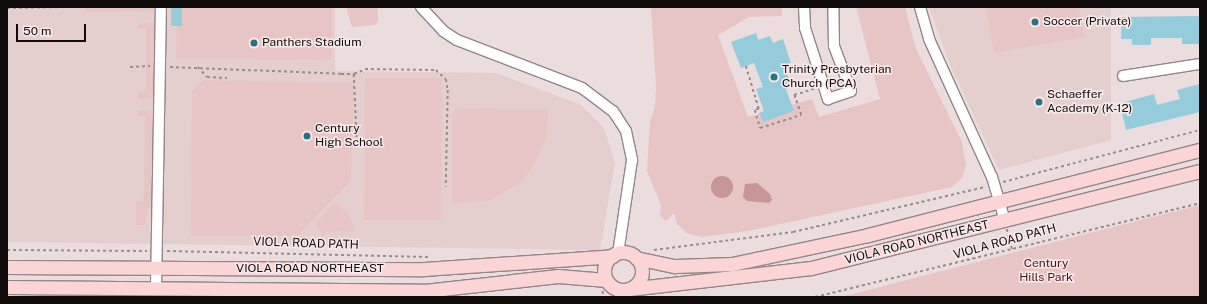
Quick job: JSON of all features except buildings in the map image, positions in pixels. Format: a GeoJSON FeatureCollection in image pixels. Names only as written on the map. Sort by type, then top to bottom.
{"type":"FeatureCollection","features":[{"type":"Feature","properties":{"kind":"main road","name":"VIOLA ROAD NORTHEAST"},"geometry":{"type":"LineString","coordinates":[[641,254],[676,266],[732,264],[868,235],[999,200],[1200,150]]}},
{"type":"Feature","properties":{"kind":"main road","name":"VIOLA ROAD NORTHEAST"},"geometry":{"type":"LineString","coordinates":[[623,292],[811,268],[1005,221],[1200,171]]}},
{"type":"Feature","properties":{"kind":"main road"},"geometry":{"type":"LineString","coordinates":[[628,253],[641,254],[642,273],[638,283],[623,292],[606,280],[605,269],[615,255],[628,253]]}},
{"type":"Feature","properties":{"kind":"main road","name":"VIOLA ROAD NORTHEAST"},"geometry":{"type":"LineString","coordinates":[[7,267],[424,269],[615,255]]}},
{"type":"Feature","properties":{"kind":"main road","name":"VIOLA ROAD NORTHEAST"},"geometry":{"type":"LineString","coordinates":[[7,287],[424,290],[558,276],[606,280]]}},
{"type":"Feature","properties":{"kind":"street"},"geometry":{"type":"LineString","coordinates":[[156,289],[161,7]]}},
{"type":"Feature","properties":{"kind":"street"},"geometry":{"type":"LineString","coordinates":[[421,7],[443,31],[457,40],[582,88],[613,111],[626,131],[632,160],[615,255]]}},
{"type":"Feature","properties":{"kind":"street"},"geometry":{"type":"LineString","coordinates":[[804,7],[805,28],[828,98],[851,91],[834,46],[832,7]]}},
{"type":"Feature","properties":{"kind":"street"},"geometry":{"type":"LineString","coordinates":[[920,7],[929,39],[994,185],[1005,221]]}},
{"type":"Feature","properties":{"kind":"street"},"geometry":{"type":"LineString","coordinates":[[1123,76],[1200,64]]}},
{"type":"Feature","properties":{"kind":"path"},"geometry":{"type":"LineString","coordinates":[[7,8],[65,7]]}},
{"type":"Feature","properties":{"kind":"path"},"geometry":{"type":"LineString","coordinates":[[746,66],[759,109],[754,110],[760,128],[801,115],[794,94],[823,86]]}},
{"type":"Feature","properties":{"kind":"path"},"geometry":{"type":"LineString","coordinates":[[130,67],[198,67],[230,71],[354,74],[365,69],[387,68],[429,69],[443,74],[448,90],[446,186]]}},
{"type":"Feature","properties":{"kind":"path"},"geometry":{"type":"LineString","coordinates":[[198,67],[207,77],[226,78]]}},
{"type":"Feature","properties":{"kind":"path"},"geometry":{"type":"LineString","coordinates":[[354,74],[357,144]]}},
{"type":"Feature","properties":{"kind":"path"},"geometry":{"type":"LineString","coordinates":[[641,254],[793,232],[994,185],[1200,130]]}},
{"type":"Feature","properties":{"kind":"path","name":"VIOLA ROAD PATH"},"geometry":{"type":"LineString","coordinates":[[815,297],[1200,203]]}},
{"type":"Feature","properties":{"kind":"path"},"geometry":{"type":"LineString","coordinates":[[1005,221],[1012,249]]}},
{"type":"Feature","properties":{"kind":"path","name":"VIOLA ROAD PATH"},"geometry":{"type":"LineString","coordinates":[[7,250],[299,252],[433,257]]}},
{"type":"Feature","properties":{"kind":"shaded area","name":"Century High School"},"geometry":{"type":"Polygon","coordinates":[[[7,7],[335,7],[335,71],[496,73],[581,105],[604,128],[615,163],[600,250],[7,242],[7,7]]]}},
{"type":"Feature","properties":{"kind":"shaded area","name":"Schaeffer Academy (K-12)"},"geometry":{"type":"Polygon","coordinates":[[[929,7],[1111,7],[1111,140],[999,170],[950,65],[929,7]]]}},
{"type":"Feature","properties":{"kind":"shaded area"},"geometry":{"type":"Polygon","coordinates":[[[722,176],[730,179],[733,187],[730,195],[722,198],[714,195],[711,187],[714,179],[722,176]]]}},
{"type":"Feature","properties":{"kind":"shaded area"},"geometry":{"type":"Polygon","coordinates":[[[757,183],[770,194],[772,200],[769,203],[747,201],[743,197],[745,184],[757,183]]]}},
{"type":"Feature","properties":{"kind":"green space"},"geometry":{"type":"Polygon","coordinates":[[[86,7],[155,7],[154,12],[84,11],[86,7]]]}},
{"type":"Feature","properties":{"kind":"green space","name":"Panthers Stadium"},"geometry":{"type":"Polygon","coordinates":[[[177,7],[332,7],[332,60],[176,58],[177,7]]]}},
{"type":"Feature","properties":{"kind":"green space"},"geometry":{"type":"Polygon","coordinates":[[[346,7],[377,7],[378,21],[375,25],[352,27],[346,7]]]}},
{"type":"Feature","properties":{"kind":"green space"},"geometry":{"type":"Polygon","coordinates":[[[651,7],[782,7],[782,16],[749,17],[718,35],[748,117],[812,99],[819,117],[880,99],[856,7],[905,7],[916,49],[962,142],[966,166],[962,178],[952,187],[748,231],[701,237],[687,233],[677,224],[674,213],[666,221],[660,216],[661,205],[647,171],[650,121],[655,107],[656,85],[651,7]]]}},
{"type":"Feature","properties":{"kind":"green space","name":"Soccer (Private)"},"geometry":{"type":"Polygon","coordinates":[[[986,7],[1079,7],[1084,37],[994,53],[986,7]]]}},
{"type":"Feature","properties":{"kind":"green space"},"geometry":{"type":"Polygon","coordinates":[[[138,23],[155,24],[154,96],[150,99],[138,99],[138,91],[146,91],[146,29],[138,28],[138,23]]]}},
{"type":"Feature","properties":{"kind":"green space"},"geometry":{"type":"Polygon","coordinates":[[[365,78],[442,78],[441,220],[364,220],[365,78]]]}},
{"type":"Feature","properties":{"kind":"green space"},"geometry":{"type":"Polygon","coordinates":[[[203,80],[354,83],[351,181],[297,236],[191,235],[192,91],[203,80]]]}},
{"type":"Feature","properties":{"kind":"green space"},"geometry":{"type":"Polygon","coordinates":[[[457,108],[549,110],[546,139],[532,168],[522,181],[491,200],[452,203],[452,115],[457,108]]]}},
{"type":"Feature","properties":{"kind":"green space"},"geometry":{"type":"Polygon","coordinates":[[[138,110],[153,111],[152,201],[146,213],[146,225],[136,225],[136,201],[143,201],[144,194],[145,116],[138,116],[138,110]]]}},
{"type":"Feature","properties":{"kind":"green space"},"geometry":{"type":"Polygon","coordinates":[[[335,202],[349,215],[355,231],[328,232],[322,236],[316,223],[335,202]]]}},
{"type":"Feature","properties":{"kind":"green space","name":"Century Hills Park"},"geometry":{"type":"Polygon","coordinates":[[[1200,205],[1200,297],[841,297],[1070,238],[1200,205]]]}},
{"type":"Feature","properties":{"kind":"place","name":"Soccer (Private)"},"geometry":{"type":"Point","coordinates":[1035,22]}},
{"type":"Feature","properties":{"kind":"place","name":"Panthers Stadium"},"geometry":{"type":"Point","coordinates":[254,43]}},
{"type":"Feature","properties":{"kind":"place","name":"Trinity Presbyterian Church (PCA)"},"geometry":{"type":"Point","coordinates":[774,77]}},
{"type":"Feature","properties":{"kind":"place","name":"Schaeffer Academy (K-12)"},"geometry":{"type":"Point","coordinates":[1039,102]}},
{"type":"Feature","properties":{"kind":"place","name":"Century High School"},"geometry":{"type":"Point","coordinates":[307,136]}}]}
